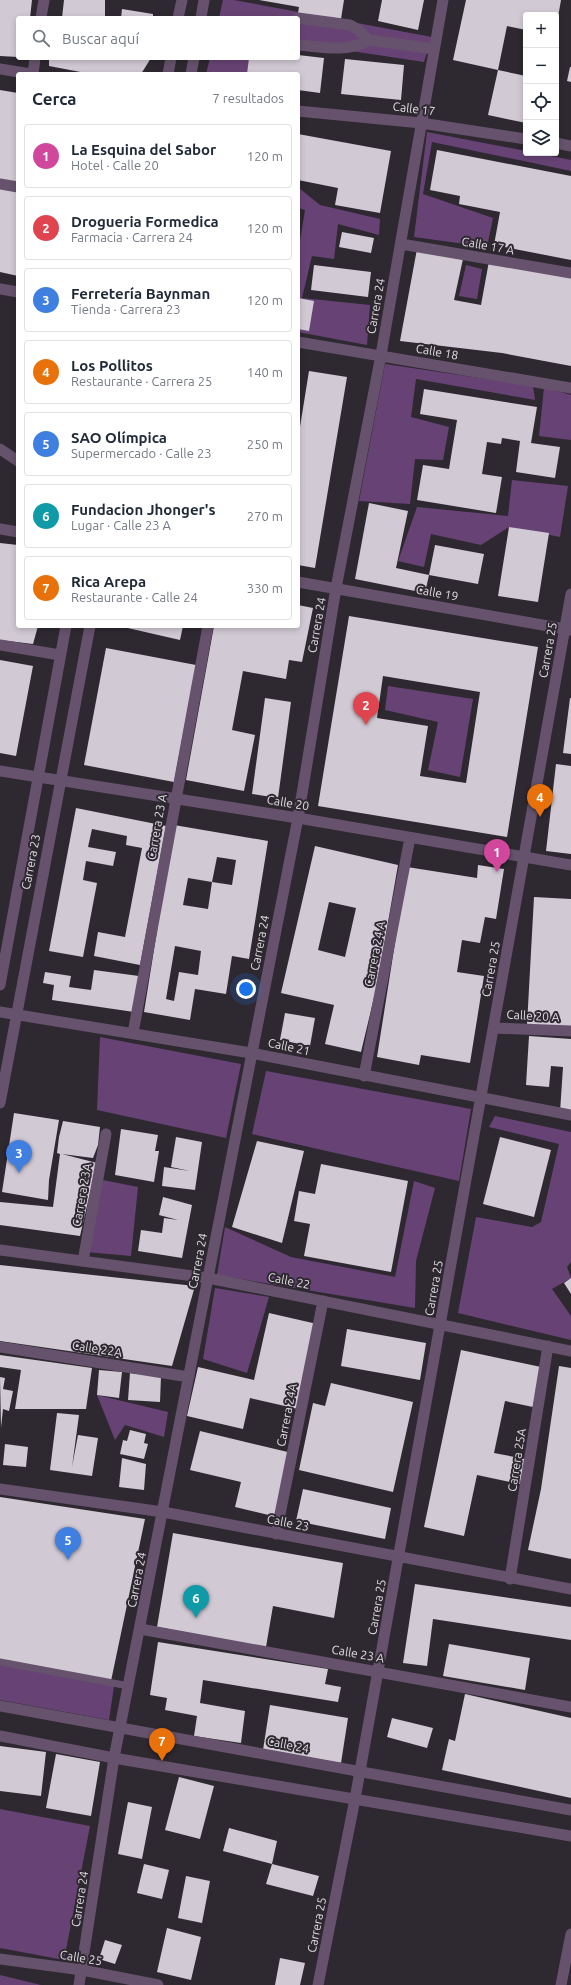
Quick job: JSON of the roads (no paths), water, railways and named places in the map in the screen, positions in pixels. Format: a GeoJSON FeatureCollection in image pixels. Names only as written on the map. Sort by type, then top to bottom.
{"type":"FeatureCollection","features":[{"type":"Feature","properties":{"kind":"street"},"geometry":{"type":"LineString","coordinates":[[41,16],[44,0]]}},
{"type":"Feature","properties":{"kind":"street"},"geometry":{"type":"LineString","coordinates":[[178,16],[182,0]]}},
{"type":"Feature","properties":{"kind":"street"},"geometry":{"type":"LineString","coordinates":[[201,16],[204,0]]}},
{"type":"Feature","properties":{"kind":"street","name":"Carrera 24"},"geometry":{"type":"LineString","coordinates":[[79,1985],[114,1758],[298,818],[336,588],[381,355],[443,0]]}},
{"type":"Feature","properties":{"kind":"street"},"geometry":{"type":"LineString","coordinates":[[300,18],[350,25],[369,40],[434,49]]}},
{"type":"Feature","properties":{"kind":"street"},"geometry":{"type":"LineString","coordinates":[[300,45],[348,48],[360,45],[369,40]]}},
{"type":"Feature","properties":{"kind":"street"},"geometry":{"type":"LineString","coordinates":[[32,72],[35,60]]}},
{"type":"Feature","properties":{"kind":"street"},"geometry":{"type":"LineString","coordinates":[[168,72],[171,60]]}},
{"type":"Feature","properties":{"kind":"street"},"geometry":{"type":"LineString","coordinates":[[191,72],[194,60]]}},
{"type":"Feature","properties":{"kind":"street"},"geometry":{"type":"LineString","coordinates":[[0,69],[19,72]]}},
{"type":"Feature","properties":{"kind":"street","name":"Calle 17"},"geometry":{"type":"LineString","coordinates":[[300,111],[421,123],[523,139]]}},
{"type":"Feature","properties":{"kind":"street"},"geometry":{"type":"LineString","coordinates":[[559,144],[571,146]]}},
{"type":"Feature","properties":{"kind":"street"},"geometry":{"type":"LineString","coordinates":[[0,184],[16,187]]}},
{"type":"Feature","properties":{"kind":"street","name":"Calle 17 A"},"geometry":{"type":"LineString","coordinates":[[401,244],[571,273]]}},
{"type":"Feature","properties":{"kind":"street"},"geometry":{"type":"LineString","coordinates":[[0,289],[16,292]]}},
{"type":"Feature","properties":{"kind":"street","name":"Calle 18"},"geometry":{"type":"LineString","coordinates":[[300,342],[571,388]]}},
{"type":"Feature","properties":{"kind":"street"},"geometry":{"type":"LineString","coordinates":[[0,449],[16,460]]}},
{"type":"Feature","properties":{"kind":"street"},"geometry":{"type":"LineString","coordinates":[[0,529],[16,532]]}},
{"type":"Feature","properties":{"kind":"street","name":"Calle 19"},"geometry":{"type":"LineString","coordinates":[[300,582],[568,629]]}},
{"type":"Feature","properties":{"kind":"street","name":"Carrera 25"},"geometry":{"type":"LineString","coordinates":[[318,1985],[360,1772],[524,856],[568,629],[571,594]]}},
{"type":"Feature","properties":{"kind":"street","name":"Carrera 23"},"geometry":{"type":"LineString","coordinates":[[0,985],[66,628]]}},
{"type":"Feature","properties":{"kind":"street","name":"Carrera 23"},"geometry":{"type":"LineString","coordinates":[[0,1103],[90,628]]}},
{"type":"Feature","properties":{"kind":"street","name":"Carrera 23 A"},"geometry":{"type":"LineString","coordinates":[[133,1033],[208,628]]}},
{"type":"Feature","properties":{"kind":"street"},"geometry":{"type":"LineString","coordinates":[[0,645],[60,654]]}},
{"type":"Feature","properties":{"kind":"street","name":"Calle 20"},"geometry":{"type":"LineString","coordinates":[[0,771],[298,818],[571,865]]}},
{"type":"Feature","properties":{"kind":"street","name":"Carrera 24 A"},"geometry":{"type":"LineString","coordinates":[[364,1076],[410,838]]}},
{"type":"Feature","properties":{"kind":"street","name":"Calle 21"},"geometry":{"type":"LineString","coordinates":[[0,1012],[251,1053],[364,1076],[481,1096],[571,1115]]}},
{"type":"Feature","properties":{"kind":"street","name":"Calle 20 A"},"geometry":{"type":"LineString","coordinates":[[494,1028],[571,1031]]}},
{"type":"Feature","properties":{"kind":"street","name":"Carrera 23A"},"geometry":{"type":"LineString","coordinates":[[83,1261],[106,1134]]}},
{"type":"Feature","properties":{"kind":"street","name":"Calle 22"},"geometry":{"type":"LineString","coordinates":[[0,1250],[208,1278],[571,1350]]}},
{"type":"Feature","properties":{"kind":"street","name":"Carrera 24A"},"geometry":{"type":"LineString","coordinates":[[276,1534],[323,1301]]}},
{"type":"Feature","properties":{"kind":"street","name":"Carrera 25A"},"geometry":{"type":"LineString","coordinates":[[510,1579],[548,1346]]}},
{"type":"Feature","properties":{"kind":"street","name":"Calle 22A"},"geometry":{"type":"LineString","coordinates":[[0,1347],[189,1377]]}},
{"type":"Feature","properties":{"kind":"street","name":"Calle 23"},"geometry":{"type":"LineString","coordinates":[[0,1488],[163,1512],[510,1579],[571,1589]]}},
{"type":"Feature","properties":{"kind":"street","name":"Calle 23 A"},"geometry":{"type":"LineString","coordinates":[[140,1630],[571,1706]]}},
{"type":"Feature","properties":{"kind":"street","name":"Calle 24"},"geometry":{"type":"LineString","coordinates":[[0,1706],[571,1810]]}},
{"type":"Feature","properties":{"kind":"street"},"geometry":{"type":"LineString","coordinates":[[0,1736],[114,1758],[571,1836]]}},
{"type":"Feature","properties":{"kind":"street"},"geometry":{"type":"LineString","coordinates":[[561,1985],[570,1952],[571,1934]]}},
{"type":"Feature","properties":{"kind":"street","name":"Calle 25"},"geometry":{"type":"LineString","coordinates":[[0,1959],[82,1970],[158,1985]]}},
{"type":"Feature","properties":{"kind":"lane"},"geometry":{"type":"LineString","coordinates":[[0,1662],[129,1686]]}},
{"type":"Feature","properties":{"kind":"place","name":"Drogueria Formedica"},"geometry":{"type":"Point","coordinates":[366,725]}},
{"type":"Feature","properties":{"kind":"place","name":"Los Pollitos"},"geometry":{"type":"Point","coordinates":[540,817]}},
{"type":"Feature","properties":{"kind":"place","name":"La Esquina del Sabor"},"geometry":{"type":"Point","coordinates":[497,872]}},
{"type":"Feature","properties":{"kind":"place","name":"Ferretería Baynman"},"geometry":{"type":"Point","coordinates":[19,1173]}},
{"type":"Feature","properties":{"kind":"place","name":"SAO Olímpica"},"geometry":{"type":"Point","coordinates":[68,1560]}},
{"type":"Feature","properties":{"kind":"place","name":"Fundacion Jhonger's"},"geometry":{"type":"Point","coordinates":[196,1618]}},
{"type":"Feature","properties":{"kind":"place","name":"Rica Arepa"},"geometry":{"type":"Point","coordinates":[162,1761]}}]}
